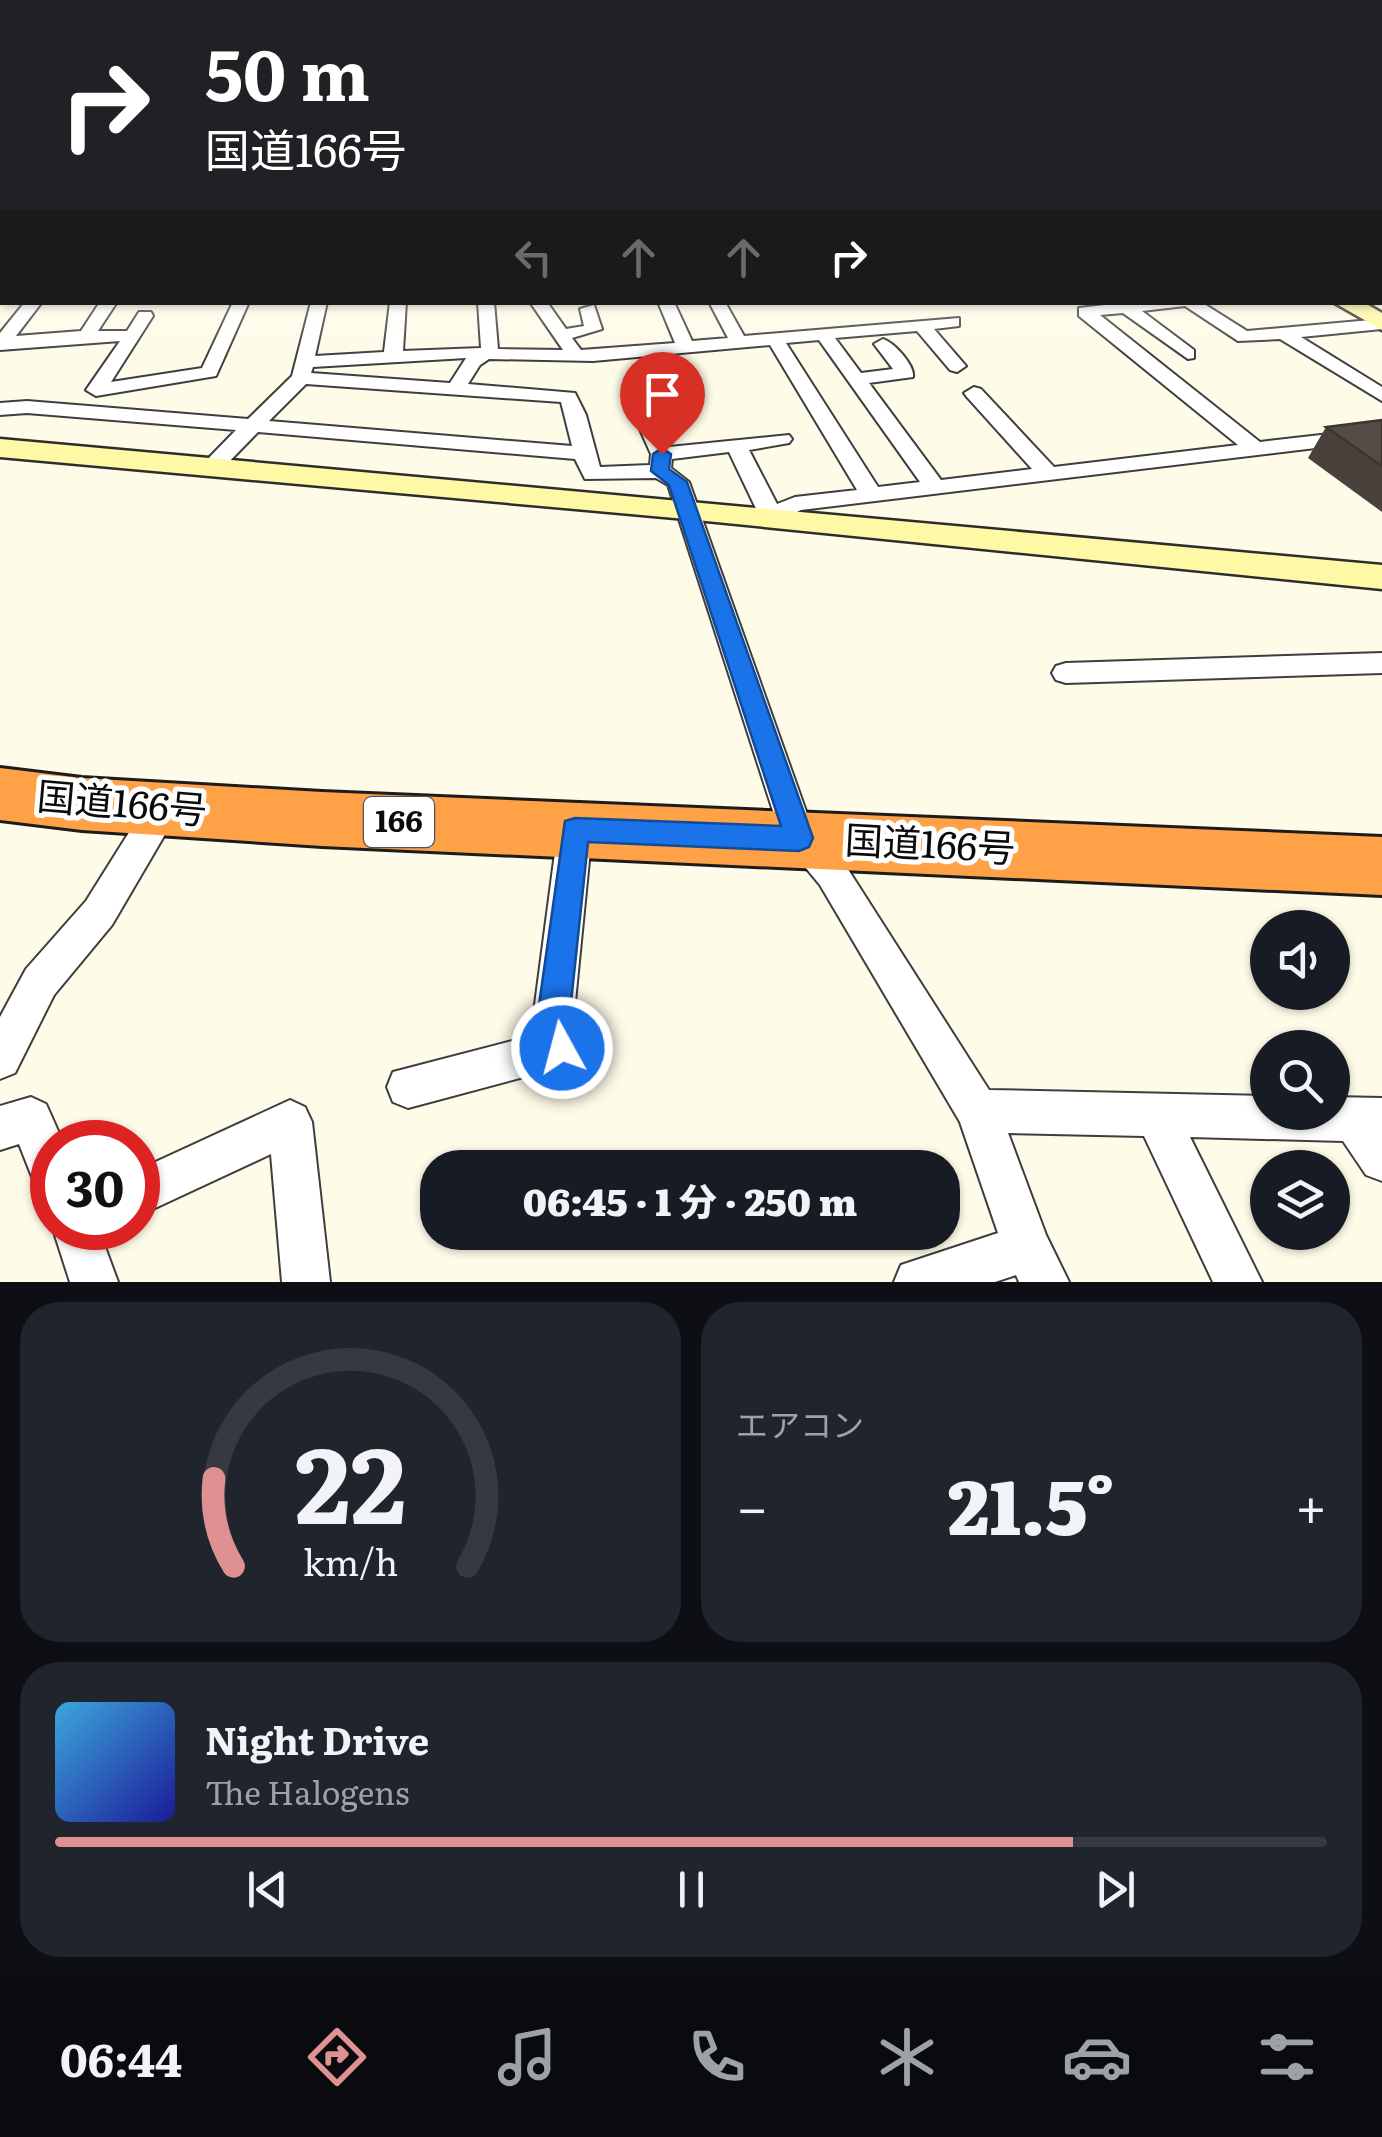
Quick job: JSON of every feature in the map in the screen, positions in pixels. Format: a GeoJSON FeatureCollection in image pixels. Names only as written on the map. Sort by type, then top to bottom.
{"type":"FeatureCollection","features":[{"type":"Feature","properties":{"kind":"highway","name":"国道166号"},"geometry":{"type":"LineString","coordinates":[[0,794],[162,809],[1382,866]]}},
{"type":"Feature","properties":{"kind":"street"},"geometry":{"type":"LineString","coordinates":[[3,339],[31,305]]}},
{"type":"Feature","properties":{"kind":"street"},"geometry":{"type":"LineString","coordinates":[[86,336],[107,305]]}},
{"type":"Feature","properties":{"kind":"street"},"geometry":{"type":"LineString","coordinates":[[145,316],[96,390],[209,372],[240,305]]}},
{"type":"Feature","properties":{"kind":"street"},"geometry":{"type":"LineString","coordinates":[[212,466],[303,370],[318,305]]}},
{"type":"Feature","properties":{"kind":"street"},"geometry":{"type":"LineString","coordinates":[[393,357],[398,305]]}},
{"type":"Feature","properties":{"kind":"street"},"geometry":{"type":"LineString","coordinates":[[456,388],[473,360],[486,354],[490,346],[486,305]]}},
{"type":"Feature","properties":{"kind":"street"},"geometry":{"type":"LineString","coordinates":[[540,305],[572,350],[570,356]]}},
{"type":"Feature","properties":{"kind":"street"},"geometry":{"type":"LineString","coordinates":[[667,305],[686,348]]}},
{"type":"Feature","properties":{"kind":"street"},"geometry":{"type":"LineString","coordinates":[[720,305],[739,343]]}},
{"type":"Feature","properties":{"kind":"street"},"geometry":{"type":"LineString","coordinates":[[1156,305],[1086,312],[1256,449]]}},
{"type":"Feature","properties":{"kind":"street"},"geometry":{"type":"LineString","coordinates":[[1191,305],[1244,338],[1378,324]]}},
{"type":"Feature","properties":{"kind":"street"},"geometry":{"type":"LineString","coordinates":[[1350,305],[1378,324]]}},
{"type":"Feature","properties":{"kind":"street"},"geometry":{"type":"LineString","coordinates":[[1127,308],[1188,354]]}},
{"type":"Feature","properties":{"kind":"street"},"geometry":{"type":"LineString","coordinates":[[561,334],[594,328],[588,309]]}},
{"type":"Feature","properties":{"kind":"street"},"geometry":{"type":"LineString","coordinates":[[303,370],[393,357],[550,352],[570,356],[774,340],[911,322],[953,322]]}},
{"type":"Feature","properties":{"kind":"street"},"geometry":{"type":"LineString","coordinates":[[911,322],[957,366]]}},
{"type":"Feature","properties":{"kind":"street"},"geometry":{"type":"LineString","coordinates":[[824,334],[935,486]]}},
{"type":"Feature","properties":{"kind":"street"},"geometry":{"type":"LineString","coordinates":[[1284,334],[1382,396]]}},
{"type":"Feature","properties":{"kind":"street"},"geometry":{"type":"LineString","coordinates":[[3,339],[132,336]]}},
{"type":"Feature","properties":{"kind":"street"},"geometry":{"type":"LineString","coordinates":[[774,340],[871,495]]}},
{"type":"Feature","properties":{"kind":"street"},"geometry":{"type":"LineString","coordinates":[[856,378],[906,373],[882,344]]}},
{"type":"Feature","properties":{"kind":"street"},"geometry":{"type":"LineString","coordinates":[[303,370],[568,397],[573,406],[580,454],[593,474],[736,445],[782,440]]}},
{"type":"Feature","properties":{"kind":"street"},"geometry":{"type":"LineString","coordinates":[[974,393],[1048,473]]}},
{"type":"Feature","properties":{"kind":"street"},"geometry":{"type":"LineString","coordinates":[[1354,401],[1382,396]]}},
{"type":"Feature","properties":{"kind":"street"},"geometry":{"type":"LineString","coordinates":[[0,408],[27,407],[580,454]]}},
{"type":"Feature","properties":{"kind":"street"},"geometry":{"type":"LineString","coordinates":[[648,426],[661,462],[678,482],[799,838],[832,874],[978,1111],[1036,1265],[918,1282]]}},
{"type":"Feature","properties":{"kind":"street"},"geometry":{"type":"LineString","coordinates":[[772,517],[795,504],[1382,434]]}},
{"type":"Feature","properties":{"kind":"street"},"geometry":{"type":"LineString","coordinates":[[736,445],[772,517]]}},
{"type":"Feature","properties":{"kind":"street"},"geometry":{"type":"LineString","coordinates":[[0,448],[686,508],[1382,576]]}},
{"type":"Feature","properties":{"kind":"street"},"geometry":{"type":"LineString","coordinates":[[1066,673],[1382,663]]}},
{"type":"Feature","properties":{"kind":"street"},"geometry":{"type":"LineString","coordinates":[[0,1058],[40,982],[99,914],[162,809]]}},
{"type":"Feature","properties":{"kind":"street"},"geometry":{"type":"LineString","coordinates":[[408,1087],[562,1048],[554,1012],[575,830]]}},
{"type":"Feature","properties":{"kind":"street"},"geometry":{"type":"LineString","coordinates":[[978,1111],[1367,1119],[1382,1159]]}},
{"type":"Feature","properties":{"kind":"street"},"geometry":{"type":"LineString","coordinates":[[1156,1113],[1238,1282]]}},
{"type":"Feature","properties":{"kind":"street"},"geometry":{"type":"LineString","coordinates":[[0,1128],[31,1120]]}},
{"type":"Feature","properties":{"kind":"street"},"geometry":{"type":"LineString","coordinates":[[160,1183],[290,1122],[306,1282]]}},
{"type":"Feature","properties":{"kind":"street"},"geometry":{"type":"LineString","coordinates":[[83,1250],[94,1282]]}},
{"type":"Feature","properties":{"kind":"building"},"geometry":{"type":"Polygon","coordinates":[[[1382,420],[1382,466],[1326,427],[1382,420]]]}},
{"type":"Feature","properties":{"kind":"route"},"geometry":{"type":"LineString","coordinates":[[562,1048],[554,1012],[575,830],[799,838],[678,482],[660,471],[662,454]]}}]}
